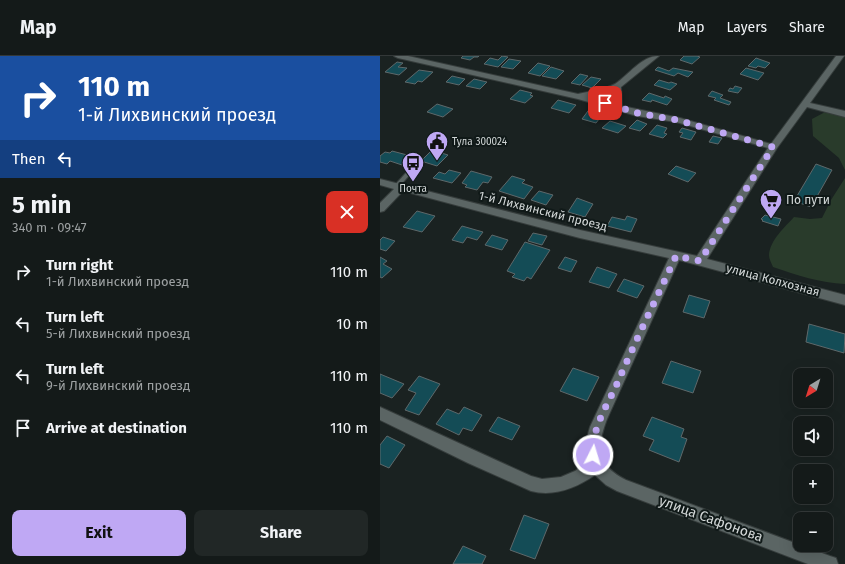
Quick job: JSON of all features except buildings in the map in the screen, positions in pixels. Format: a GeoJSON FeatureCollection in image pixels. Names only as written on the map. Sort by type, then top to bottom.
{"type":"FeatureCollection","features":[{"type":"Feature","properties":{"kind":"street"},"geometry":{"type":"LineString","coordinates":[[398,56],[580,97],[637,113],[677,120],[773,147]]}},
{"type":"Feature","properties":{"kind":"street"},"geometry":{"type":"LineString","coordinates":[[580,97],[617,86],[654,56]]}},
{"type":"Feature","properties":{"kind":"street"},"geometry":{"type":"LineString","coordinates":[[700,261],[773,147],[840,56]]}},
{"type":"Feature","properties":{"kind":"street"},"geometry":{"type":"LineString","coordinates":[[617,86],[618,107]]}},
{"type":"Feature","properties":{"kind":"street"},"geometry":{"type":"LineString","coordinates":[[804,104],[845,114]]}},
{"type":"Feature","properties":{"kind":"street","name":"1-й Лихвинский проезд"},"geometry":{"type":"LineString","coordinates":[[380,182],[580,234],[700,261]]}},
{"type":"Feature","properties":{"kind":"street"},"geometry":{"type":"LineString","coordinates":[[380,209],[398,187]]}},
{"type":"Feature","properties":{"kind":"street"},"geometry":{"type":"LineString","coordinates":[[380,413],[474,459],[526,482],[541,486],[555,485],[576,479],[597,465],[593,449],[598,424],[676,256]]}},
{"type":"Feature","properties":{"kind":"street","name":"улица Колхозная"},"geometry":{"type":"LineString","coordinates":[[700,261],[845,300]]}},
{"type":"Feature","properties":{"kind":"street","name":"улица Сафонова"},"geometry":{"type":"LineString","coordinates":[[597,465],[605,476],[622,486],[830,564]]}},
{"type":"Feature","properties":{"kind":"lane"},"geometry":{"type":"LineString","coordinates":[[398,187],[417,164]]}},
{"type":"Feature","properties":{"kind":"green space"},"geometry":{"type":"Polygon","coordinates":[[[603,93],[614,95],[614,102],[610,103],[594,98],[594,96],[603,93]]]}},
{"type":"Feature","properties":{"kind":"green space"},"geometry":{"type":"Polygon","coordinates":[[[827,111],[845,116],[845,170],[839,158],[813,136],[812,119],[827,111]]]}},
{"type":"Feature","properties":{"kind":"green space"},"geometry":{"type":"Polygon","coordinates":[[[845,178],[845,284],[800,276],[773,267],[769,255],[772,244],[778,234],[794,217],[810,219],[822,218],[845,178]]]}},
{"type":"Feature","properties":{"kind":"place","name":"Тула 300024"},"geometry":{"type":"Point","coordinates":[437,162]}},
{"type":"Feature","properties":{"kind":"place","name":"Почта"},"geometry":{"type":"Point","coordinates":[413,182]}},
{"type":"Feature","properties":{"kind":"place","name":"По пути"},"geometry":{"type":"Point","coordinates":[771,220]}},
{"type":"Feature","properties":{"kind":"route"},"geometry":{"type":"LineString","coordinates":[[593,455],[593,443],[598,424],[676,256],[700,261],[773,147],[677,120],[637,113],[605,103]]}}]}
